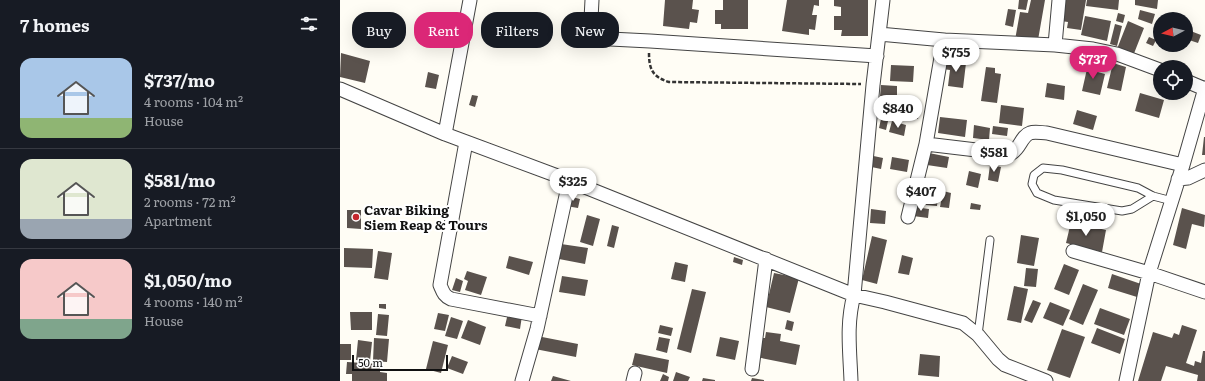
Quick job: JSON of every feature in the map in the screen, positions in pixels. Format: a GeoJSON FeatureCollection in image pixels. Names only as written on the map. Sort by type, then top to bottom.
{"type":"FeatureCollection","features":[{"type":"Feature","properties":{"kind":"street"},"geometry":{"type":"LineString","coordinates":[[445,134],[470,0]]}},
{"type":"Feature","properties":{"kind":"street"},"geometry":{"type":"LineString","coordinates":[[592,0],[590,38],[650,40],[877,56]]}},
{"type":"Feature","properties":{"kind":"street"},"geometry":{"type":"LineString","coordinates":[[851,381],[848,333],[854,295],[882,0]]}},
{"type":"Feature","properties":{"kind":"street"},"geometry":{"type":"LineString","coordinates":[[1055,45],[1059,0]]}},
{"type":"Feature","properties":{"kind":"street"},"geometry":{"type":"LineString","coordinates":[[879,34],[944,40],[1055,45],[1093,49],[1117,54],[1153,67]]}},
{"type":"Feature","properties":{"kind":"street"},"geometry":{"type":"LineString","coordinates":[[908,217],[926,144],[944,40]]}},
{"type":"Feature","properties":{"kind":"street"},"geometry":{"type":"LineString","coordinates":[[1126,381],[1149,272],[1183,165],[1205,88],[1193,84]]}},
{"type":"Feature","properties":{"kind":"street"},"geometry":{"type":"LineString","coordinates":[[340,89],[445,134],[555,175],[569,182],[854,295],[963,323],[978,335],[998,360],[1006,365],[1046,381]]}},
{"type":"Feature","properties":{"kind":"street"},"geometry":{"type":"LineString","coordinates":[[926,144],[1010,154],[1015,152],[1023,140],[1029,133],[1032,132],[1047,134],[1183,165]]}},
{"type":"Feature","properties":{"kind":"street"},"geometry":{"type":"LineString","coordinates":[[466,142],[440,285],[446,296],[451,299],[540,316]]}},
{"type":"Feature","properties":{"kind":"street"},"geometry":{"type":"LineString","coordinates":[[1178,179],[1188,178],[1205,170]]}},
{"type":"Feature","properties":{"kind":"street"},"geometry":{"type":"LineString","coordinates":[[522,381],[540,316],[569,182]]}},
{"type":"Feature","properties":{"kind":"street"},"geometry":{"type":"LineString","coordinates":[[1073,251],[1149,272],[1205,292]]}},
{"type":"Feature","properties":{"kind":"street"},"geometry":{"type":"LineString","coordinates":[[752,370],[766,259]]}},
{"type":"Feature","properties":{"kind":"lane"},"geometry":{"type":"LineString","coordinates":[[1153,196],[1132,209],[1122,211],[1054,200],[1037,193],[1032,184],[1034,175],[1042,168],[1062,170],[1138,188],[1153,196],[1172,201]]}},
{"type":"Feature","properties":{"kind":"lane"},"geometry":{"type":"LineString","coordinates":[[978,335],[990,240]]}},
{"type":"Feature","properties":{"kind":"path"},"geometry":{"type":"LineString","coordinates":[[650,40],[649,63],[652,72],[659,79],[669,82],[873,84]]}},
{"type":"Feature","properties":{"kind":"building"},"geometry":{"type":"Polygon","coordinates":[[[665,0],[693,0],[692,9],[699,10],[697,23],[690,22],[689,29],[663,26],[665,0]]]}},
{"type":"Feature","properties":{"kind":"building"},"geometry":{"type":"Polygon","coordinates":[[[723,0],[748,0],[748,29],[721,29],[721,24],[715,24],[715,10],[723,10],[723,0]]]}},
{"type":"Feature","properties":{"kind":"building"},"geometry":{"type":"Polygon","coordinates":[[[787,0],[819,0],[819,6],[814,5],[812,15],[817,15],[815,30],[809,29],[809,35],[782,31],[787,0]]]}},
{"type":"Feature","properties":{"kind":"building"},"geometry":{"type":"Polygon","coordinates":[[[834,0],[868,0],[868,36],[841,36],[842,30],[834,30],[834,16],[841,16],[841,7],[834,6],[834,0]]]}},
{"type":"Feature","properties":{"kind":"building"},"geometry":{"type":"Polygon","coordinates":[[[1019,0],[1028,0],[1026,10],[1018,9],[1019,0]]]}},
{"type":"Feature","properties":{"kind":"building"},"geometry":{"type":"Polygon","coordinates":[[[1031,0],[1045,0],[1038,40],[1015,40],[1020,12],[1028,13],[1031,0]]]}},
{"type":"Feature","properties":{"kind":"building"},"geometry":{"type":"Polygon","coordinates":[[[1064,0],[1086,0],[1081,30],[1067,28],[1068,22],[1061,21],[1064,0]]]}},
{"type":"Feature","properties":{"kind":"building"},"geometry":{"type":"Polygon","coordinates":[[[1087,0],[1119,0],[1118,10],[1086,6],[1087,0]]]}},
{"type":"Feature","properties":{"kind":"building"},"geometry":{"type":"Polygon","coordinates":[[[1135,0],[1158,0],[1157,9],[1135,5],[1135,0]]]}},
{"type":"Feature","properties":{"kind":"building"},"geometry":{"type":"Polygon","coordinates":[[[1008,9],[1016,10],[1013,27],[1005,25],[1008,9]]]}},
{"type":"Feature","properties":{"kind":"building"},"geometry":{"type":"Polygon","coordinates":[[[1140,10],[1153,13],[1152,24],[1138,19],[1140,10]]]}},
{"type":"Feature","properties":{"kind":"building"},"geometry":{"type":"Polygon","coordinates":[[[1118,13],[1125,15],[1123,23],[1116,21],[1118,13]]]}},
{"type":"Feature","properties":{"kind":"building"},"geometry":{"type":"Polygon","coordinates":[[[1085,16],[1111,21],[1107,41],[1081,35],[1085,16]]]}},
{"type":"Feature","properties":{"kind":"building"},"geometry":{"type":"Polygon","coordinates":[[[1128,21],[1144,28],[1133,56],[1117,49],[1128,21]]]}},
{"type":"Feature","properties":{"kind":"building"},"geometry":{"type":"Polygon","coordinates":[[[1115,24],[1122,26],[1117,46],[1110,44],[1115,24]]]}},
{"type":"Feature","properties":{"kind":"building"},"geometry":{"type":"Polygon","coordinates":[[[1193,32],[1201,35],[1198,43],[1193,41],[1193,32]]]}},
{"type":"Feature","properties":{"kind":"building"},"geometry":{"type":"Polygon","coordinates":[[[1149,37],[1153,39],[1153,46],[1146,43],[1149,37]]]}},
{"type":"Feature","properties":{"kind":"building"},"geometry":{"type":"Polygon","coordinates":[[[341,53],[370,61],[365,83],[340,77],[341,53]]]}},
{"type":"Feature","properties":{"kind":"building"},"geometry":{"type":"Polygon","coordinates":[[[1089,60],[1096,62],[1094,71],[1105,74],[1100,95],[1082,91],[1089,60]]]}},
{"type":"Feature","properties":{"kind":"building"},"geometry":{"type":"Polygon","coordinates":[[[944,61],[966,63],[963,88],[948,86],[950,70],[943,69],[944,61]]]}},
{"type":"Feature","properties":{"kind":"building"},"geometry":{"type":"Polygon","coordinates":[[[1113,63],[1126,67],[1121,91],[1107,88],[1113,63]]]}},
{"type":"Feature","properties":{"kind":"building"},"geometry":{"type":"Polygon","coordinates":[[[891,65],[914,66],[913,82],[890,81],[891,65]]]}},
{"type":"Feature","properties":{"kind":"building"},"geometry":{"type":"Polygon","coordinates":[[[986,67],[995,68],[995,73],[1001,74],[997,103],[981,101],[986,67]]]}},
{"type":"Feature","properties":{"kind":"building"},"geometry":{"type":"Polygon","coordinates":[[[428,72],[439,75],[436,89],[425,87],[428,72]]]}},
{"type":"Feature","properties":{"kind":"building"},"geometry":{"type":"Polygon","coordinates":[[[1047,83],[1065,86],[1064,100],[1045,97],[1047,83]]]}},
{"type":"Feature","properties":{"kind":"building"},"geometry":{"type":"Polygon","coordinates":[[[881,85],[897,86],[897,97],[880,96],[881,85]]]}},
{"type":"Feature","properties":{"kind":"building"},"geometry":{"type":"Polygon","coordinates":[[[1140,93],[1153,97],[1153,100],[1164,100],[1159,118],[1135,111],[1140,93]]]}},
{"type":"Feature","properties":{"kind":"building"},"geometry":{"type":"Polygon","coordinates":[[[472,95],[478,96],[475,107],[469,105],[472,95]]]}},
{"type":"Feature","properties":{"kind":"building"},"geometry":{"type":"Polygon","coordinates":[[[883,100],[920,105],[918,119],[881,113],[883,100]]]}},
{"type":"Feature","properties":{"kind":"building"},"geometry":{"type":"Polygon","coordinates":[[[1001,105],[1024,108],[1022,126],[999,123],[1001,105]]]}},
{"type":"Feature","properties":{"kind":"building"},"geometry":{"type":"Polygon","coordinates":[[[1077,110],[1097,116],[1093,130],[1073,124],[1077,110]]]}},
{"type":"Feature","properties":{"kind":"building"},"geometry":{"type":"Polygon","coordinates":[[[940,117],[967,120],[965,137],[938,133],[940,117]]]}},
{"type":"Feature","properties":{"kind":"building"},"geometry":{"type":"Polygon","coordinates":[[[881,119],[888,121],[886,130],[879,128],[881,119]]]}},
{"type":"Feature","properties":{"kind":"building"},"geometry":{"type":"Polygon","coordinates":[[[892,121],[906,125],[904,136],[889,132],[892,121]]]}},
{"type":"Feature","properties":{"kind":"building"},"geometry":{"type":"Polygon","coordinates":[[[974,125],[990,128],[989,140],[973,138],[974,125]]]}},
{"type":"Feature","properties":{"kind":"building"},"geometry":{"type":"Polygon","coordinates":[[[993,126],[1008,128],[1007,136],[992,134],[993,126]]]}},
{"type":"Feature","properties":{"kind":"building"},"geometry":{"type":"Polygon","coordinates":[[[1204,137],[1205,155],[1202,155],[1204,137]]]}},
{"type":"Feature","properties":{"kind":"building"},"geometry":{"type":"Polygon","coordinates":[[[929,153],[949,157],[947,168],[927,165],[929,153]]]}},
{"type":"Feature","properties":{"kind":"building"},"geometry":{"type":"Polygon","coordinates":[[[864,154],[883,158],[881,169],[862,165],[864,154]]]}},
{"type":"Feature","properties":{"kind":"building"},"geometry":{"type":"Polygon","coordinates":[[[892,157],[909,160],[907,172],[890,169],[892,157]]]}},
{"type":"Feature","properties":{"kind":"building"},"geometry":{"type":"Polygon","coordinates":[[[990,165],[1001,167],[998,182],[988,180],[990,165]]]}},
{"type":"Feature","properties":{"kind":"building"},"geometry":{"type":"Polygon","coordinates":[[[969,171],[981,174],[978,188],[966,185],[969,171]]]}},
{"type":"Feature","properties":{"kind":"building"},"geometry":{"type":"Polygon","coordinates":[[[943,191],[951,193],[949,208],[940,207],[943,191]]]}},
{"type":"Feature","properties":{"kind":"building"},"geometry":{"type":"Polygon","coordinates":[[[927,195],[938,196],[937,206],[926,205],[927,195]]]}},
{"type":"Feature","properties":{"kind":"building"},"geometry":{"type":"Polygon","coordinates":[[[568,196],[580,199],[578,208],[566,206],[568,196]]]}},
{"type":"Feature","properties":{"kind":"building"},"geometry":{"type":"Polygon","coordinates":[[[971,203],[981,205],[980,210],[970,209],[971,203]]]}},
{"type":"Feature","properties":{"kind":"building"},"geometry":{"type":"Polygon","coordinates":[[[914,207],[929,209],[928,218],[913,216],[914,207]]]}},
{"type":"Feature","properties":{"kind":"building"},"geometry":{"type":"Polygon","coordinates":[[[1182,208],[1205,215],[1204,227],[1192,224],[1186,249],[1173,245],[1182,208]]]}},
{"type":"Feature","properties":{"kind":"building"},"geometry":{"type":"Polygon","coordinates":[[[871,209],[886,211],[885,224],[870,223],[871,209]]]}},
{"type":"Feature","properties":{"kind":"building"},"geometry":{"type":"Polygon","coordinates":[[[347,210],[361,210],[361,229],[347,228],[347,210]]]}},
{"type":"Feature","properties":{"kind":"building"},"geometry":{"type":"Polygon","coordinates":[[[587,215],[600,219],[593,246],[580,242],[587,215]]]}},
{"type":"Feature","properties":{"kind":"building"},"geometry":{"type":"Polygon","coordinates":[[[1071,222],[1106,230],[1102,252],[1066,243],[1071,222]]]}},
{"type":"Feature","properties":{"kind":"building"},"geometry":{"type":"Polygon","coordinates":[[[612,225],[619,227],[614,248],[607,246],[612,225]]]}},
{"type":"Feature","properties":{"kind":"building"},"geometry":{"type":"Polygon","coordinates":[[[1021,235],[1039,238],[1034,266],[1017,263],[1021,235]]]}},
{"type":"Feature","properties":{"kind":"building"},"geometry":{"type":"Polygon","coordinates":[[[872,236],[887,240],[877,284],[862,280],[872,236]]]}},
{"type":"Feature","properties":{"kind":"building"},"geometry":{"type":"Polygon","coordinates":[[[561,244],[588,248],[585,264],[559,259],[561,244]]]}},
{"type":"Feature","properties":{"kind":"building"},"geometry":{"type":"Polygon","coordinates":[[[344,248],[373,249],[372,268],[344,267],[344,248]]]}},
{"type":"Feature","properties":{"kind":"building"},"geometry":{"type":"Polygon","coordinates":[[[378,251],[392,253],[388,280],[374,278],[378,251]]]}},
{"type":"Feature","properties":{"kind":"building"},"geometry":{"type":"Polygon","coordinates":[[[902,255],[913,258],[909,275],[898,273],[902,255]]]}},
{"type":"Feature","properties":{"kind":"building"},"geometry":{"type":"Polygon","coordinates":[[[509,256],[533,262],[529,275],[506,268],[509,256]]]}},
{"type":"Feature","properties":{"kind":"building"},"geometry":{"type":"Polygon","coordinates":[[[734,257],[743,260],[742,265],[733,262],[734,257]]]}},
{"type":"Feature","properties":{"kind":"building"},"geometry":{"type":"Polygon","coordinates":[[[675,262],[688,265],[685,282],[671,279],[675,262]]]}},
{"type":"Feature","properties":{"kind":"building"},"geometry":{"type":"Polygon","coordinates":[[[1064,264],[1079,270],[1069,295],[1054,289],[1064,264]]]}},
{"type":"Feature","properties":{"kind":"building"},"geometry":{"type":"Polygon","coordinates":[[[1026,268],[1038,269],[1036,287],[1024,286],[1026,268]]]}},
{"type":"Feature","properties":{"kind":"building"},"geometry":{"type":"Polygon","coordinates":[[[467,271],[487,277],[481,295],[465,290],[468,281],[464,279],[467,271]]]}},
{"type":"Feature","properties":{"kind":"building"},"geometry":{"type":"Polygon","coordinates":[[[774,273],[799,278],[790,313],[766,307],[774,273]]]}},
{"type":"Feature","properties":{"kind":"building"},"geometry":{"type":"Polygon","coordinates":[[[1112,274],[1141,284],[1137,297],[1108,288],[1112,274]]]}},
{"type":"Feature","properties":{"kind":"building"},"geometry":{"type":"Polygon","coordinates":[[[562,276],[588,280],[585,296],[559,292],[562,276]]]}},
{"type":"Feature","properties":{"kind":"building"},"geometry":{"type":"Polygon","coordinates":[[[456,278],[463,281],[460,292],[452,290],[456,278]]]}},
{"type":"Feature","properties":{"kind":"building"},"geometry":{"type":"Polygon","coordinates":[[[1083,284],[1098,290],[1083,325],[1069,319],[1083,284]]]}},
{"type":"Feature","properties":{"kind":"building"},"geometry":{"type":"Polygon","coordinates":[[[1014,286],[1028,289],[1021,323],[1007,320],[1014,286]]]}},
{"type":"Feature","properties":{"kind":"building"},"geometry":{"type":"Polygon","coordinates":[[[692,289],[706,292],[691,353],[677,349],[692,289]]]}},
{"type":"Feature","properties":{"kind":"building"},"geometry":{"type":"Polygon","coordinates":[[[1033,300],[1041,303],[1032,323],[1024,320],[1033,300]]]}},
{"type":"Feature","properties":{"kind":"building"},"geometry":{"type":"Polygon","coordinates":[[[1050,302],[1070,310],[1063,326],[1043,318],[1050,302]]]}},
{"type":"Feature","properties":{"kind":"building"},"geometry":{"type":"Polygon","coordinates":[[[379,304],[386,304],[386,309],[379,308],[379,304]]]}},
{"type":"Feature","properties":{"kind":"building"},"geometry":{"type":"Polygon","coordinates":[[[1100,308],[1130,319],[1124,335],[1094,324],[1100,308]]]}},
{"type":"Feature","properties":{"kind":"building"},"geometry":{"type":"Polygon","coordinates":[[[350,312],[372,312],[372,330],[351,330],[350,312]]]}},
{"type":"Feature","properties":{"kind":"building"},"geometry":{"type":"Polygon","coordinates":[[[438,313],[449,315],[445,331],[434,329],[438,313]]]}},
{"type":"Feature","properties":{"kind":"building"},"geometry":{"type":"Polygon","coordinates":[[[508,313],[522,316],[520,329],[505,326],[508,313]]]}},
{"type":"Feature","properties":{"kind":"building"},"geometry":{"type":"Polygon","coordinates":[[[378,314],[389,315],[387,336],[376,335],[378,314]]]}},
{"type":"Feature","properties":{"kind":"building"},"geometry":{"type":"Polygon","coordinates":[[[451,317],[463,321],[457,339],[445,336],[451,317]]]}},
{"type":"Feature","properties":{"kind":"building"},"geometry":{"type":"Polygon","coordinates":[[[468,320],[486,327],[480,345],[461,338],[468,320]]]}},
{"type":"Feature","properties":{"kind":"building"},"geometry":{"type":"Polygon","coordinates":[[[787,320],[794,322],[792,331],[785,329],[787,320]]]}},
{"type":"Feature","properties":{"kind":"building"},"geometry":{"type":"Polygon","coordinates":[[[660,325],[673,328],[671,336],[658,333],[660,325]]]}},
{"type":"Feature","properties":{"kind":"building"},"geometry":{"type":"Polygon","coordinates":[[[1182,325],[1197,330],[1186,363],[1194,366],[1195,361],[1201,363],[1203,351],[1205,351],[1205,381],[1197,381],[1198,375],[1166,366],[1161,381],[1138,381],[1153,332],[1172,338],[1174,333],[1179,335],[1182,325]]]}},
{"type":"Feature","properties":{"kind":"building"},"geometry":{"type":"Polygon","coordinates":[[[1097,328],[1125,339],[1120,354],[1091,343],[1097,328]]]}},
{"type":"Feature","properties":{"kind":"building"},"geometry":{"type":"Polygon","coordinates":[[[1062,329],[1085,337],[1070,378],[1047,370],[1062,329]]]}},
{"type":"Feature","properties":{"kind":"building"},"geometry":{"type":"Polygon","coordinates":[[[766,332],[781,334],[780,341],[800,345],[796,365],[756,357],[760,338],[765,338],[766,332]]]}},
{"type":"Feature","properties":{"kind":"building"},"geometry":{"type":"Polygon","coordinates":[[[537,336],[578,344],[576,357],[535,349],[537,336]]]}},
{"type":"Feature","properties":{"kind":"building"},"geometry":{"type":"Polygon","coordinates":[[[659,337],[670,339],[667,353],[656,350],[659,337]]]}},
{"type":"Feature","properties":{"kind":"building"},"geometry":{"type":"Polygon","coordinates":[[[720,337],[739,341],[735,360],[716,356],[720,337]]]}},
{"type":"Feature","properties":{"kind":"building"},"geometry":{"type":"Polygon","coordinates":[[[374,338],[389,339],[387,362],[373,361],[374,338]]]}},
{"type":"Feature","properties":{"kind":"building"},"geometry":{"type":"Polygon","coordinates":[[[358,340],[372,342],[370,361],[356,360],[358,340]]]}},
{"type":"Feature","properties":{"kind":"building"},"geometry":{"type":"Polygon","coordinates":[[[433,341],[448,345],[441,373],[426,369],[433,341]]]}},
{"type":"Feature","properties":{"kind":"building"},"geometry":{"type":"Polygon","coordinates":[[[340,344],[351,344],[351,360],[340,360],[340,344]]]}},
{"type":"Feature","properties":{"kind":"building"},"geometry":{"type":"Polygon","coordinates":[[[635,353],[669,360],[667,373],[632,365],[635,353]]]}},
{"type":"Feature","properties":{"kind":"building"},"geometry":{"type":"Polygon","coordinates":[[[920,354],[940,356],[939,377],[918,375],[920,354]]]}},
{"type":"Feature","properties":{"kind":"building"},"geometry":{"type":"Polygon","coordinates":[[[452,356],[468,362],[463,374],[447,368],[452,356]]]}},
{"type":"Feature","properties":{"kind":"building"},"geometry":{"type":"Polygon","coordinates":[[[347,362],[380,364],[380,372],[387,373],[387,381],[352,381],[352,374],[346,374],[347,362]]]}},
{"type":"Feature","properties":{"kind":"building"},"geometry":{"type":"Polygon","coordinates":[[[676,372],[690,377],[688,381],[673,381],[676,372]]]}},
{"type":"Feature","properties":{"kind":"building"},"geometry":{"type":"Polygon","coordinates":[[[663,374],[669,377],[668,381],[660,381],[663,374]]]}},
{"type":"Feature","properties":{"kind":"building"},"geometry":{"type":"Polygon","coordinates":[[[553,376],[571,381],[551,381],[553,376]]]}},
{"type":"Feature","properties":{"kind":"building"},"geometry":{"type":"Polygon","coordinates":[[[703,378],[715,380],[715,381],[702,381],[703,378]]]}},
{"type":"Feature","properties":{"kind":"building"},"geometry":{"type":"Polygon","coordinates":[[[752,378],[764,380],[764,381],[751,381],[752,378]]]}},
{"type":"Feature","properties":{"kind":"place","name":"Cavar Biking Siem Reap & Tours"},"geometry":{"type":"Point","coordinates":[356,217]}}]}
